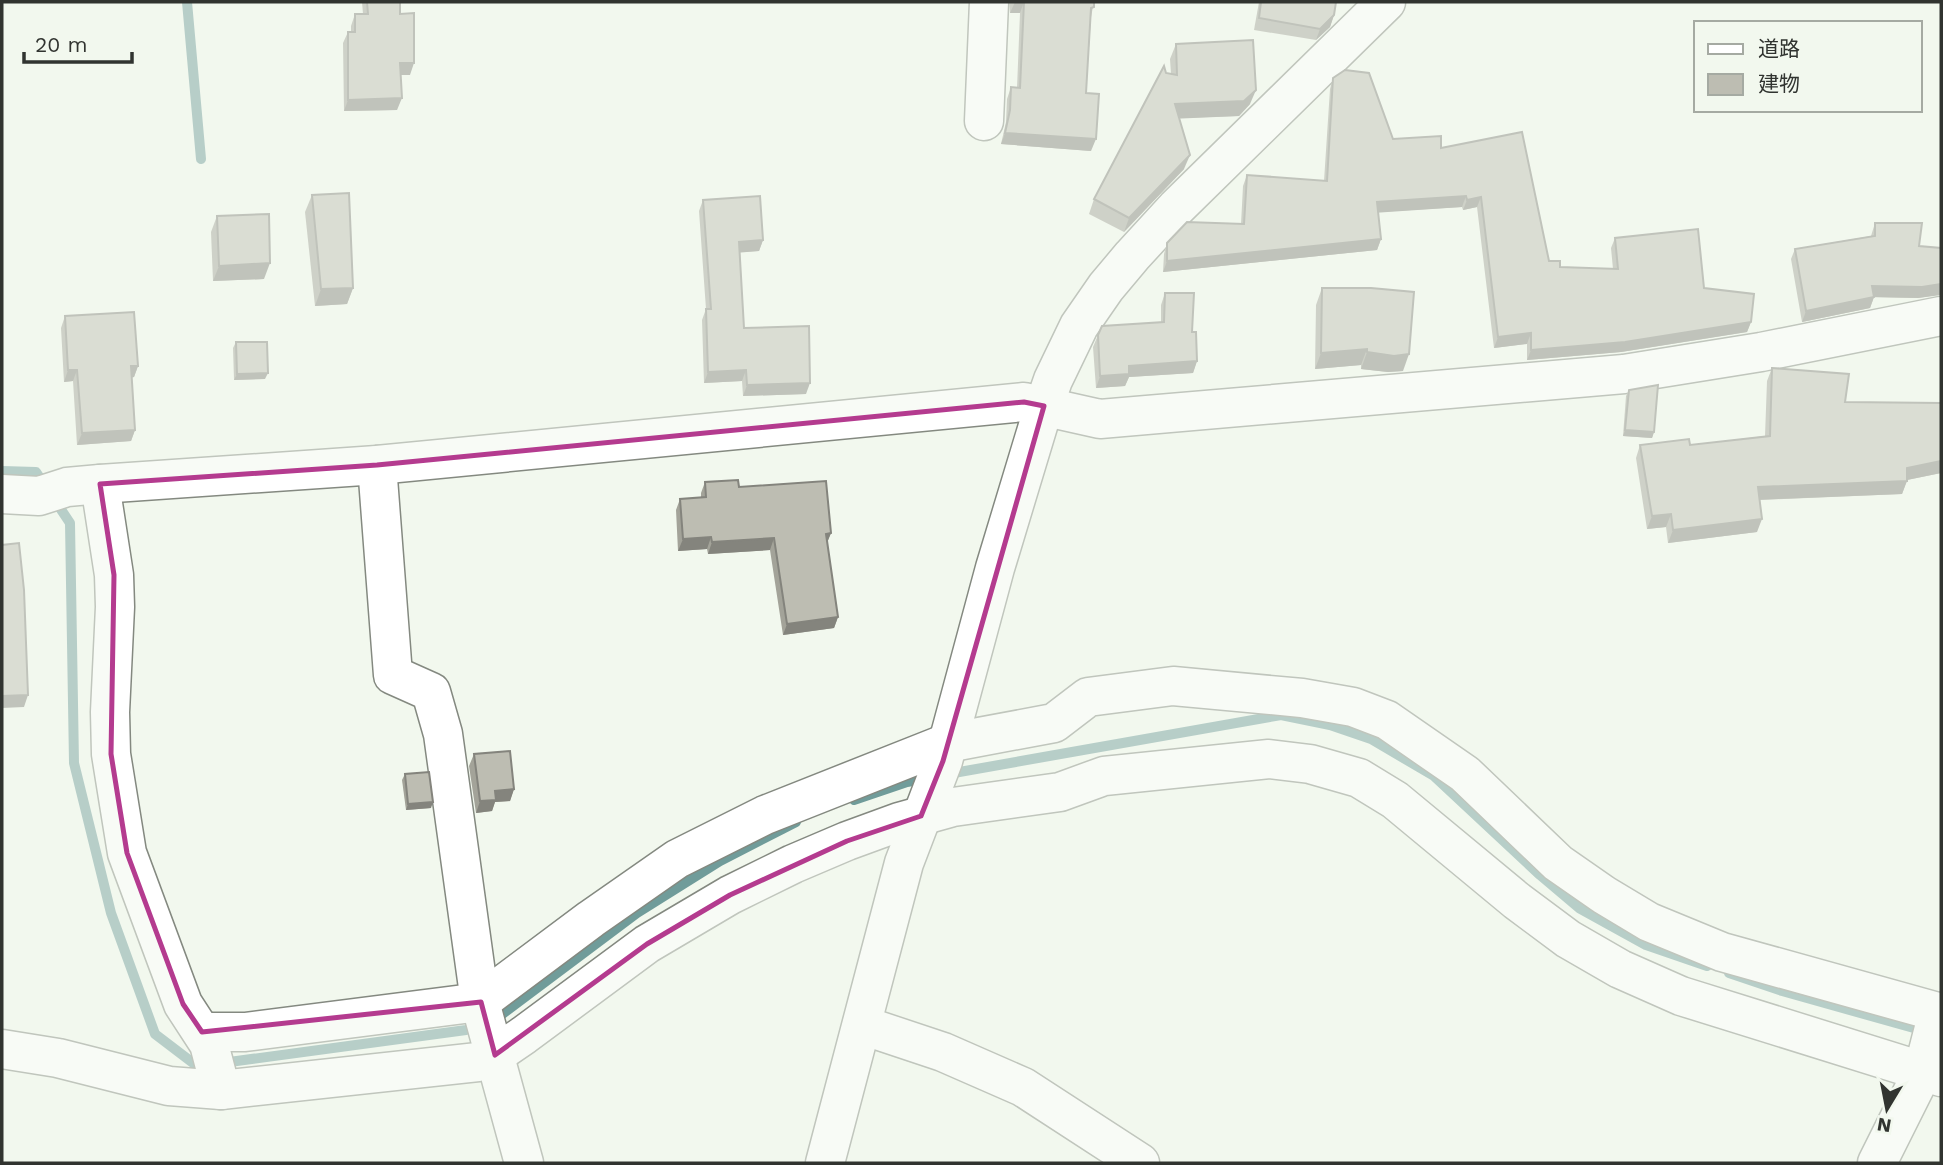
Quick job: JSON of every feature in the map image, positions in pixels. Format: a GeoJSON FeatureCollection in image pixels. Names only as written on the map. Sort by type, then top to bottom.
{"type":"FeatureCollection","features":[{"type":"Feature","properties":{"kind":"street"},"geometry":{"type":"LineString","coordinates":[[984,121],[989,2]]}},
{"type":"Feature","properties":{"kind":"street"},"geometry":{"type":"LineString","coordinates":[[825,1163],[904,863],[945,752],[995,568],[1044,406],[1053,380],[1079,326],[1106,287],[1176,208],[1386,2]]}},
{"type":"Feature","properties":{"kind":"street"},"geometry":{"type":"LineString","coordinates":[[52,490],[377,465],[1024,402],[1100,419],[1624,374],[1761,352],[1941,316]]}},
{"type":"Feature","properties":{"kind":"street"},"geometry":{"type":"LineString","coordinates":[[377,465],[393,675],[431,692],[443,733],[488,1028],[524,1163]]}},
{"type":"Feature","properties":{"kind":"street"},"geometry":{"type":"LineString","coordinates":[[52,490],[114,575],[111,754],[127,853],[183,1004],[212,1060]]}},
{"type":"Feature","properties":{"kind":"street"},"geometry":{"type":"LineString","coordinates":[[212,1060],[463,1065],[478,1062],[488,1028],[591,919],[677,859],[765,815],[945,752],[1054,723],[1088,697],[1173,686],[1302,698],[1353,707],[1387,720],[1465,774],[1558,863],[1649,922],[1935,1040]]}},
{"type":"Feature","properties":{"kind":"street"},"geometry":{"type":"LineString","coordinates":[[2,1049],[58,1058],[169,1086],[212,1060],[245,1032],[488,1028],[647,944],[730,895],[925,806],[953,807],[1060,792],[1104,776],[1269,759],[1310,764],[1359,778],[1395,800],[1517,901],[1568,939],[1620,969],[1681,996],[1935,1040]]}},
{"type":"Feature","properties":{"kind":"street"},"geometry":{"type":"LineString","coordinates":[[862,1024],[943,1052],[1023,1087],[1140,1163]]}},
{"type":"Feature","properties":{"kind":"street"},"geometry":{"type":"LineString","coordinates":[[1877,1163],[1935,1040]]}},
{"type":"Feature","properties":{"kind":"highlighted area"},"geometry":{"type":"Polygon","coordinates":[[[1024,402],[1044,406],[943,761],[921,816],[847,841],[730,895],[647,944],[495,1055],[481,1002],[202,1032],[183,1004],[127,853],[111,754],[114,575],[100,484],[377,465],[1024,402]]]}},
{"type":"Feature","properties":{"kind":"building"},"geometry":{"type":"Polygon","coordinates":[[[367,2],[400,2],[400,14],[414,13],[414,63],[400,63],[402,98],[348,100],[348,32],[355,32],[355,14],[368,14],[367,2]]]}},
{"type":"Feature","properties":{"kind":"building"},"geometry":{"type":"Polygon","coordinates":[[[1024,2],[1094,2],[1094,7],[1091,8],[1086,93],[1099,94],[1096,139],[1005,133],[1011,87],[1020,88],[1024,2]]]}},
{"type":"Feature","properties":{"kind":"building"},"geometry":{"type":"Polygon","coordinates":[[[1261,2],[1336,2],[1334,15],[1320,29],[1259,18],[1261,2]]]}},
{"type":"Feature","properties":{"kind":"building"},"geometry":{"type":"Polygon","coordinates":[[[1253,40],[1256,90],[1244,101],[1175,104],[1190,155],[1129,218],[1094,199],[1164,66],[1166,73],[1177,75],[1176,44],[1253,40]]]}},
{"type":"Feature","properties":{"kind":"building"},"geometry":{"type":"Polygon","coordinates":[[[1345,70],[1369,73],[1393,139],[1441,136],[1441,148],[1522,132],[1549,261],[1560,261],[1560,267],[1618,269],[1615,238],[1698,229],[1704,288],[1754,294],[1751,322],[1625,342],[1531,350],[1531,333],[1498,337],[1481,197],[1467,200],[1466,196],[1377,202],[1381,239],[1167,261],[1167,243],[1187,222],[1244,224],[1247,175],[1327,181],[1333,78],[1345,70]]]}},
{"type":"Feature","properties":{"kind":"building"},"geometry":{"type":"Polygon","coordinates":[[[349,193],[353,288],[321,289],[312,195],[349,193]]]}},
{"type":"Feature","properties":{"kind":"building"},"geometry":{"type":"Polygon","coordinates":[[[760,196],[763,240],[739,242],[744,328],[809,326],[810,383],[747,385],[746,370],[708,372],[706,309],[711,309],[703,200],[760,196]]]}},
{"type":"Feature","properties":{"kind":"building"},"geometry":{"type":"Polygon","coordinates":[[[269,214],[270,263],[219,266],[217,216],[269,214]]]}},
{"type":"Feature","properties":{"kind":"building"},"geometry":{"type":"Polygon","coordinates":[[[1875,223],[1922,223],[1919,246],[1941,248],[1941,284],[1922,287],[1872,286],[1874,297],[1806,311],[1795,249],[1875,236],[1875,223]]]}},
{"type":"Feature","properties":{"kind":"building"},"geometry":{"type":"Polygon","coordinates":[[[1322,288],[1371,288],[1414,292],[1409,354],[1394,356],[1367,352],[1367,349],[1321,353],[1322,288]]]}},
{"type":"Feature","properties":{"kind":"building"},"geometry":{"type":"Polygon","coordinates":[[[1165,293],[1194,293],[1192,332],[1196,332],[1197,361],[1129,366],[1129,374],[1100,376],[1098,335],[1102,326],[1164,322],[1165,293]]]}},
{"type":"Feature","properties":{"kind":"building"},"geometry":{"type":"Polygon","coordinates":[[[134,312],[138,366],[131,366],[135,430],[82,433],[77,370],[68,370],[65,316],[134,312]]]}},
{"type":"Feature","properties":{"kind":"building"},"geometry":{"type":"Polygon","coordinates":[[[236,342],[267,342],[268,373],[237,374],[236,342]]]}},
{"type":"Feature","properties":{"kind":"building"},"geometry":{"type":"Polygon","coordinates":[[[1772,368],[1849,374],[1845,402],[1941,403],[1941,461],[1907,468],[1907,481],[1758,487],[1762,519],[1673,530],[1671,514],[1652,516],[1640,445],[1689,439],[1690,445],[1770,436],[1772,368]]]}},
{"type":"Feature","properties":{"kind":"building"},"geometry":{"type":"Polygon","coordinates":[[[1658,385],[1654,432],[1625,430],[1629,390],[1658,385]]]}},
{"type":"Feature","properties":{"kind":"building"},"geometry":{"type":"Polygon","coordinates":[[[738,480],[739,487],[826,481],[831,533],[826,534],[838,617],[787,624],[774,538],[712,542],[711,537],[683,539],[680,499],[706,497],[705,482],[738,480]]]}},
{"type":"Feature","properties":{"kind":"building"},"geometry":{"type":"Polygon","coordinates":[[[19,543],[24,590],[28,695],[2,696],[2,545],[19,543]]]}},
{"type":"Feature","properties":{"kind":"building"},"geometry":{"type":"Polygon","coordinates":[[[510,751],[514,789],[495,791],[496,800],[480,801],[474,754],[510,751]]]}},
{"type":"Feature","properties":{"kind":"building"},"geometry":{"type":"Polygon","coordinates":[[[429,772],[433,802],[408,804],[405,774],[429,772]]]}},
{"type":"Feature","properties":{"kind":"waterway"},"geometry":{"type":"LineString","coordinates":[[187,2],[201,159]]}},
{"type":"Feature","properties":{"kind":"waterway"},"geometry":{"type":"LineString","coordinates":[[2,471],[36,472],[70,523],[74,763],[111,913],[155,1034],[197,1066],[206,1065]]}},
{"type":"Feature","properties":{"kind":"waterway"},"geometry":{"type":"LineString","coordinates":[[948,774],[1281,715],[1330,725],[1371,739],[1434,776],[1579,908],[1646,945],[1707,966]]}},
{"type":"Feature","properties":{"kind":"waterway"},"geometry":{"type":"LineString","coordinates":[[854,800],[907,782],[929,778]]}},
{"type":"Feature","properties":{"kind":"waterway"},"geometry":{"type":"LineString","coordinates":[[222,1063],[466,1030],[501,1015],[637,913],[720,861],[796,822]]}},
{"type":"Feature","properties":{"kind":"waterway"},"geometry":{"type":"LineString","coordinates":[[1729,973],[1782,991],[1928,1032]]}}]}
